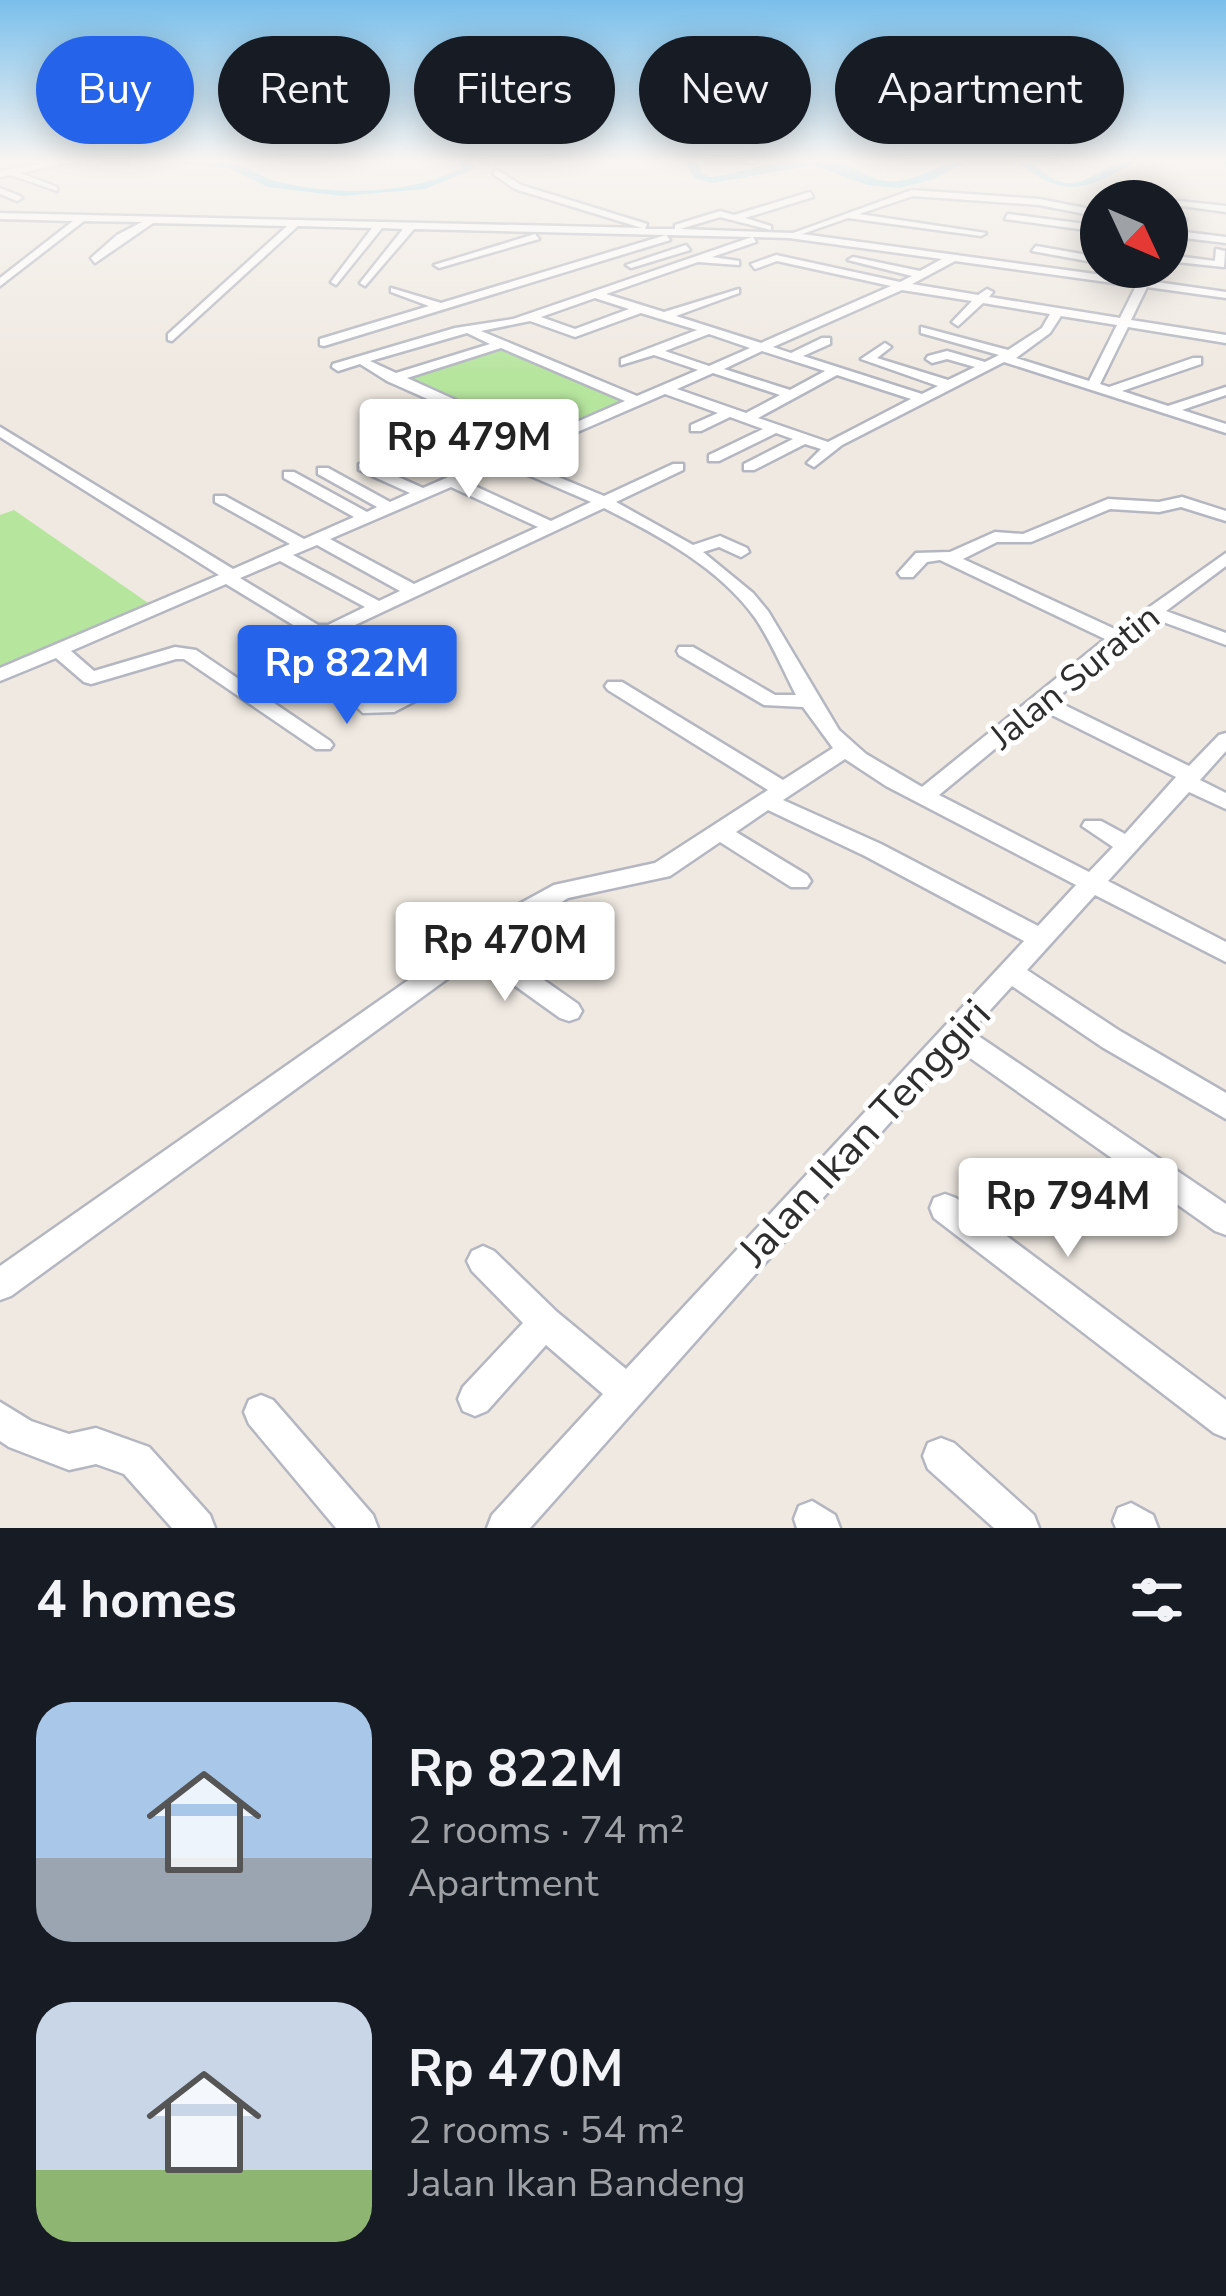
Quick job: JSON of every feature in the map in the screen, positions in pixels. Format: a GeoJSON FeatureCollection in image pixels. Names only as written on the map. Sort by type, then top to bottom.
{"type":"FeatureCollection","features":[{"type":"Feature","properties":{"kind":"street"},"geometry":{"type":"LineString","coordinates":[[0,284],[66,231]]}},
{"type":"Feature","properties":{"kind":"street"},"geometry":{"type":"LineString","coordinates":[[95,260],[131,231]]}},
{"type":"Feature","properties":{"kind":"street"},"geometry":{"type":"LineString","coordinates":[[172,337],[287,231]]}},
{"type":"Feature","properties":{"kind":"street"},"geometry":{"type":"LineString","coordinates":[[337,282],[375,231]]}},
{"type":"Feature","properties":{"kind":"street"},"geometry":{"type":"LineString","coordinates":[[365,283],[407,231]]}},
{"type":"Feature","properties":{"kind":"street"},"geometry":{"type":"LineString","coordinates":[[439,265],[554,231]]}},
{"type":"Feature","properties":{"kind":"street"},"geometry":{"type":"LineString","coordinates":[[613,231],[764,235],[799,231]]}},
{"type":"Feature","properties":{"kind":"street"},"geometry":{"type":"LineString","coordinates":[[781,231],[1080,275]]}},
{"type":"Feature","properties":{"kind":"street"},"geometry":{"type":"LineString","coordinates":[[935,231],[977,236],[946,231]]}},
{"type":"Feature","properties":{"kind":"street"},"geometry":{"type":"LineString","coordinates":[[1188,231],[1223,245],[1220,265],[1188,261]]}},
{"type":"Feature","properties":{"kind":"street"},"geometry":{"type":"LineString","coordinates":[[324,342],[684,233]]}},
{"type":"Feature","properties":{"kind":"street"},"geometry":{"type":"LineString","coordinates":[[631,265],[727,234]]}},
{"type":"Feature","properties":{"kind":"street"},"geometry":{"type":"LineString","coordinates":[[338,367],[510,323],[764,235]]}},
{"type":"Feature","properties":{"kind":"street"},"geometry":{"type":"LineString","coordinates":[[872,246],[885,237],[903,239]]}},
{"type":"Feature","properties":{"kind":"street"},"geometry":{"type":"LineString","coordinates":[[1036,249],[1080,257]]}},
{"type":"Feature","properties":{"kind":"street"},"geometry":{"type":"LineString","coordinates":[[0,675],[710,370],[900,286],[954,257]]}},
{"type":"Feature","properties":{"kind":"street"},"geometry":{"type":"LineString","coordinates":[[755,266],[776,258],[900,286],[984,294],[1014,304],[1226,339]]}},
{"type":"Feature","properties":{"kind":"street"},"geometry":{"type":"LineString","coordinates":[[696,259],[735,263]]}},
{"type":"Feature","properties":{"kind":"street"},"geometry":{"type":"LineString","coordinates":[[853,260],[923,274]]}},
{"type":"Feature","properties":{"kind":"street"},"geometry":{"type":"LineString","coordinates":[[1001,278],[1013,265]]}},
{"type":"Feature","properties":{"kind":"street"},"geometry":{"type":"LineString","coordinates":[[575,267],[597,275]]}},
{"type":"Feature","properties":{"kind":"street"},"geometry":{"type":"LineString","coordinates":[[523,282],[541,288]]}},
{"type":"Feature","properties":{"kind":"street"},"geometry":{"type":"LineString","coordinates":[[1093,386],[1141,288]]}},
{"type":"Feature","properties":{"kind":"street"},"geometry":{"type":"LineString","coordinates":[[1178,288],[1226,295]]}},
{"type":"Feature","properties":{"kind":"street"},"geometry":{"type":"LineString","coordinates":[[395,290],[510,323]]}},
{"type":"Feature","properties":{"kind":"street"},"geometry":{"type":"LineString","coordinates":[[664,316],[735,291]]}},
{"type":"Feature","properties":{"kind":"street"},"geometry":{"type":"LineString","coordinates":[[596,294],[922,398]]}},
{"type":"Feature","properties":{"kind":"street"},"geometry":{"type":"LineString","coordinates":[[958,322],[984,294]]}},
{"type":"Feature","properties":{"kind":"street"},"geometry":{"type":"LineString","coordinates":[[1003,320],[1014,304]]}},
{"type":"Feature","properties":{"kind":"street"},"geometry":{"type":"LineString","coordinates":[[530,316],[579,332],[642,308]]}},
{"type":"Feature","properties":{"kind":"street"},"geometry":{"type":"LineString","coordinates":[[814,463],[828,447],[1009,356],[1046,330],[1058,311]]}},
{"type":"Feature","properties":{"kind":"street"},"geometry":{"type":"LineString","coordinates":[[1190,333],[1197,318]]}},
{"type":"Feature","properties":{"kind":"street"},"geometry":{"type":"LineString","coordinates":[[470,330],[636,401]]}},
{"type":"Feature","properties":{"kind":"street"},"geometry":{"type":"LineString","coordinates":[[625,362],[709,330]]}},
{"type":"Feature","properties":{"kind":"street"},"geometry":{"type":"LineString","coordinates":[[925,330],[1226,430]]}},
{"type":"Feature","properties":{"kind":"street"},"geometry":{"type":"LineString","coordinates":[[792,357],[826,341]]}},
{"type":"Feature","properties":{"kind":"street"},"geometry":{"type":"LineString","coordinates":[[392,378],[500,344]]}},
{"type":"Feature","properties":{"kind":"street"},"geometry":{"type":"LineString","coordinates":[[653,351],[792,395]]}},
{"type":"Feature","properties":{"kind":"street"},"geometry":{"type":"LineString","coordinates":[[949,385],[867,358],[892,351],[967,376]]}},
{"type":"Feature","properties":{"kind":"street"},"geometry":{"type":"LineString","coordinates":[[932,359],[943,354],[987,366]]}},
{"type":"Feature","properties":{"kind":"street"},"geometry":{"type":"LineString","coordinates":[[371,360],[410,372]]}},
{"type":"Feature","properties":{"kind":"street"},"geometry":{"type":"LineString","coordinates":[[371,360],[392,378],[539,443]]}},
{"type":"Feature","properties":{"kind":"street"},"geometry":{"type":"LineString","coordinates":[[1110,391],[1197,361]]}},
{"type":"Feature","properties":{"kind":"street"},"geometry":{"type":"LineString","coordinates":[[745,419],[836,371]]}},
{"type":"Feature","properties":{"kind":"street"},"geometry":{"type":"LineString","coordinates":[[664,389],[828,447]]}},
{"type":"Feature","properties":{"kind":"street"},"geometry":{"type":"LineString","coordinates":[[1169,411],[1226,392]]}},
{"type":"Feature","properties":{"kind":"street"},"geometry":{"type":"LineString","coordinates":[[696,428],[728,413]]}},
{"type":"Feature","properties":{"kind":"street"},"geometry":{"type":"LineString","coordinates":[[430,429],[604,502],[691,550],[759,609],[811,701],[845,748],[925,796],[1226,953]]}},
{"type":"Feature","properties":{"kind":"street"},"geometry":{"type":"LineString","coordinates":[[714,458],[774,429]]}},
{"type":"Feature","properties":{"kind":"street"},"geometry":{"type":"LineString","coordinates":[[0,431],[314,631],[331,630],[678,466]]}},
{"type":"Feature","properties":{"kind":"street"},"geometry":{"type":"LineString","coordinates":[[749,466],[804,439]]}},
{"type":"Feature","properties":{"kind":"street"},"geometry":{"type":"LineString","coordinates":[[420,446],[473,471]]}},
{"type":"Feature","properties":{"kind":"street"},"geometry":{"type":"LineString","coordinates":[[364,467],[423,494]]}},
{"type":"Feature","properties":{"kind":"street"},"geometry":{"type":"LineString","coordinates":[[322,471],[390,508]]}},
{"type":"Feature","properties":{"kind":"street"},"geometry":{"type":"LineString","coordinates":[[289,475],[367,518]]}},
{"type":"Feature","properties":{"kind":"street"},"geometry":{"type":"LineString","coordinates":[[451,481],[550,526]]}},
{"type":"Feature","properties":{"kind":"street"},"geometry":{"type":"LineString","coordinates":[[220,499],[410,589]]}},
{"type":"Feature","properties":{"kind":"street"},"geometry":{"type":"LineString","coordinates":[[951,559],[994,537],[1030,538],[1097,506],[1155,515],[1188,502],[1226,516]]}},
{"type":"Feature","properties":{"kind":"street"},"geometry":{"type":"LineString","coordinates":[[691,550],[720,541],[741,552]]}},
{"type":"Feature","properties":{"kind":"street"},"geometry":{"type":"LineString","coordinates":[[281,555],[377,607]]}},
{"type":"Feature","properties":{"kind":"street"},"geometry":{"type":"LineString","coordinates":[[907,573],[927,555],[951,559],[1118,638]]}},
{"type":"Feature","properties":{"kind":"street","name":"Jalan Suratin"},"geometry":{"type":"LineString","coordinates":[[925,796],[1118,638],[1226,558]]}},
{"type":"Feature","properties":{"kind":"street"},"geometry":{"type":"LineString","coordinates":[[1153,612],[1226,639]]}},
{"type":"Feature","properties":{"kind":"street"},"geometry":{"type":"LineString","coordinates":[[331,630],[338,679],[370,710],[388,708],[438,684]]}},
{"type":"Feature","properties":{"kind":"street"},"geometry":{"type":"LineString","coordinates":[[59,650],[91,678],[175,652],[189,654],[323,745]]}},
{"type":"Feature","properties":{"kind":"street"},"geometry":{"type":"LineString","coordinates":[[686,651],[771,701],[811,701]]}},
{"type":"Feature","properties":{"kind":"street"},"geometry":{"type":"LineString","coordinates":[[615,686],[775,796],[1039,938]]}},
{"type":"Feature","properties":{"kind":"street"},"geometry":{"type":"LineString","coordinates":[[1042,702],[1226,802]]}},
{"type":"Feature","properties":{"kind":"street","name":"Jalan Ikan Tenggiri"},"geometry":{"type":"LineString","coordinates":[[505,1528],[1039,938],[1226,739]]}},
{"type":"Feature","properties":{"kind":"street"},"geometry":{"type":"LineString","coordinates":[[0,1285],[550,896],[662,870],[845,748]]}},
{"type":"Feature","properties":{"kind":"street"},"geometry":{"type":"LineString","coordinates":[[1093,826],[1127,845]]}},
{"type":"Feature","properties":{"kind":"street"},"geometry":{"type":"LineString","coordinates":[[721,833],[799,881]]}},
{"type":"Feature","properties":{"kind":"street"},"geometry":{"type":"LineString","coordinates":[[477,946],[569,1011]]}},
{"type":"Feature","properties":{"kind":"street"},"geometry":{"type":"LineString","coordinates":[[1010,972],[1111,1040],[1226,1107]]}},
{"type":"Feature","properties":{"kind":"street"},"geometry":{"type":"LineString","coordinates":[[954,1033],[1226,1220]]}},
{"type":"Feature","properties":{"kind":"street"},"geometry":{"type":"LineString","coordinates":[[945,1208],[1226,1421]]}},
{"type":"Feature","properties":{"kind":"street"},"geometry":{"type":"LineString","coordinates":[[483,1261],[545,1324],[627,1392]]}},
{"type":"Feature","properties":{"kind":"street"},"geometry":{"type":"LineString","coordinates":[[475,1399],[545,1324]]}},
{"type":"Feature","properties":{"kind":"street"},"geometry":{"type":"LineString","coordinates":[[261,1412],[361,1528]]}},
{"type":"Feature","properties":{"kind":"street"},"geometry":{"type":"LineString","coordinates":[[0,1419],[21,1435],[69,1452],[96,1447],[136,1460],[197,1528]]}},
{"type":"Feature","properties":{"kind":"street"},"geometry":{"type":"LineString","coordinates":[[941,1456],[1021,1528]]}},
{"type":"Feature","properties":{"kind":"green space"},"geometry":{"type":"Polygon","coordinates":[[[492,346],[631,401],[537,439],[400,378],[492,346]]]}},
{"type":"Feature","properties":{"kind":"green space"},"geometry":{"type":"Polygon","coordinates":[[[14,510],[151,605],[0,670],[0,515],[14,510]]]}}]}
